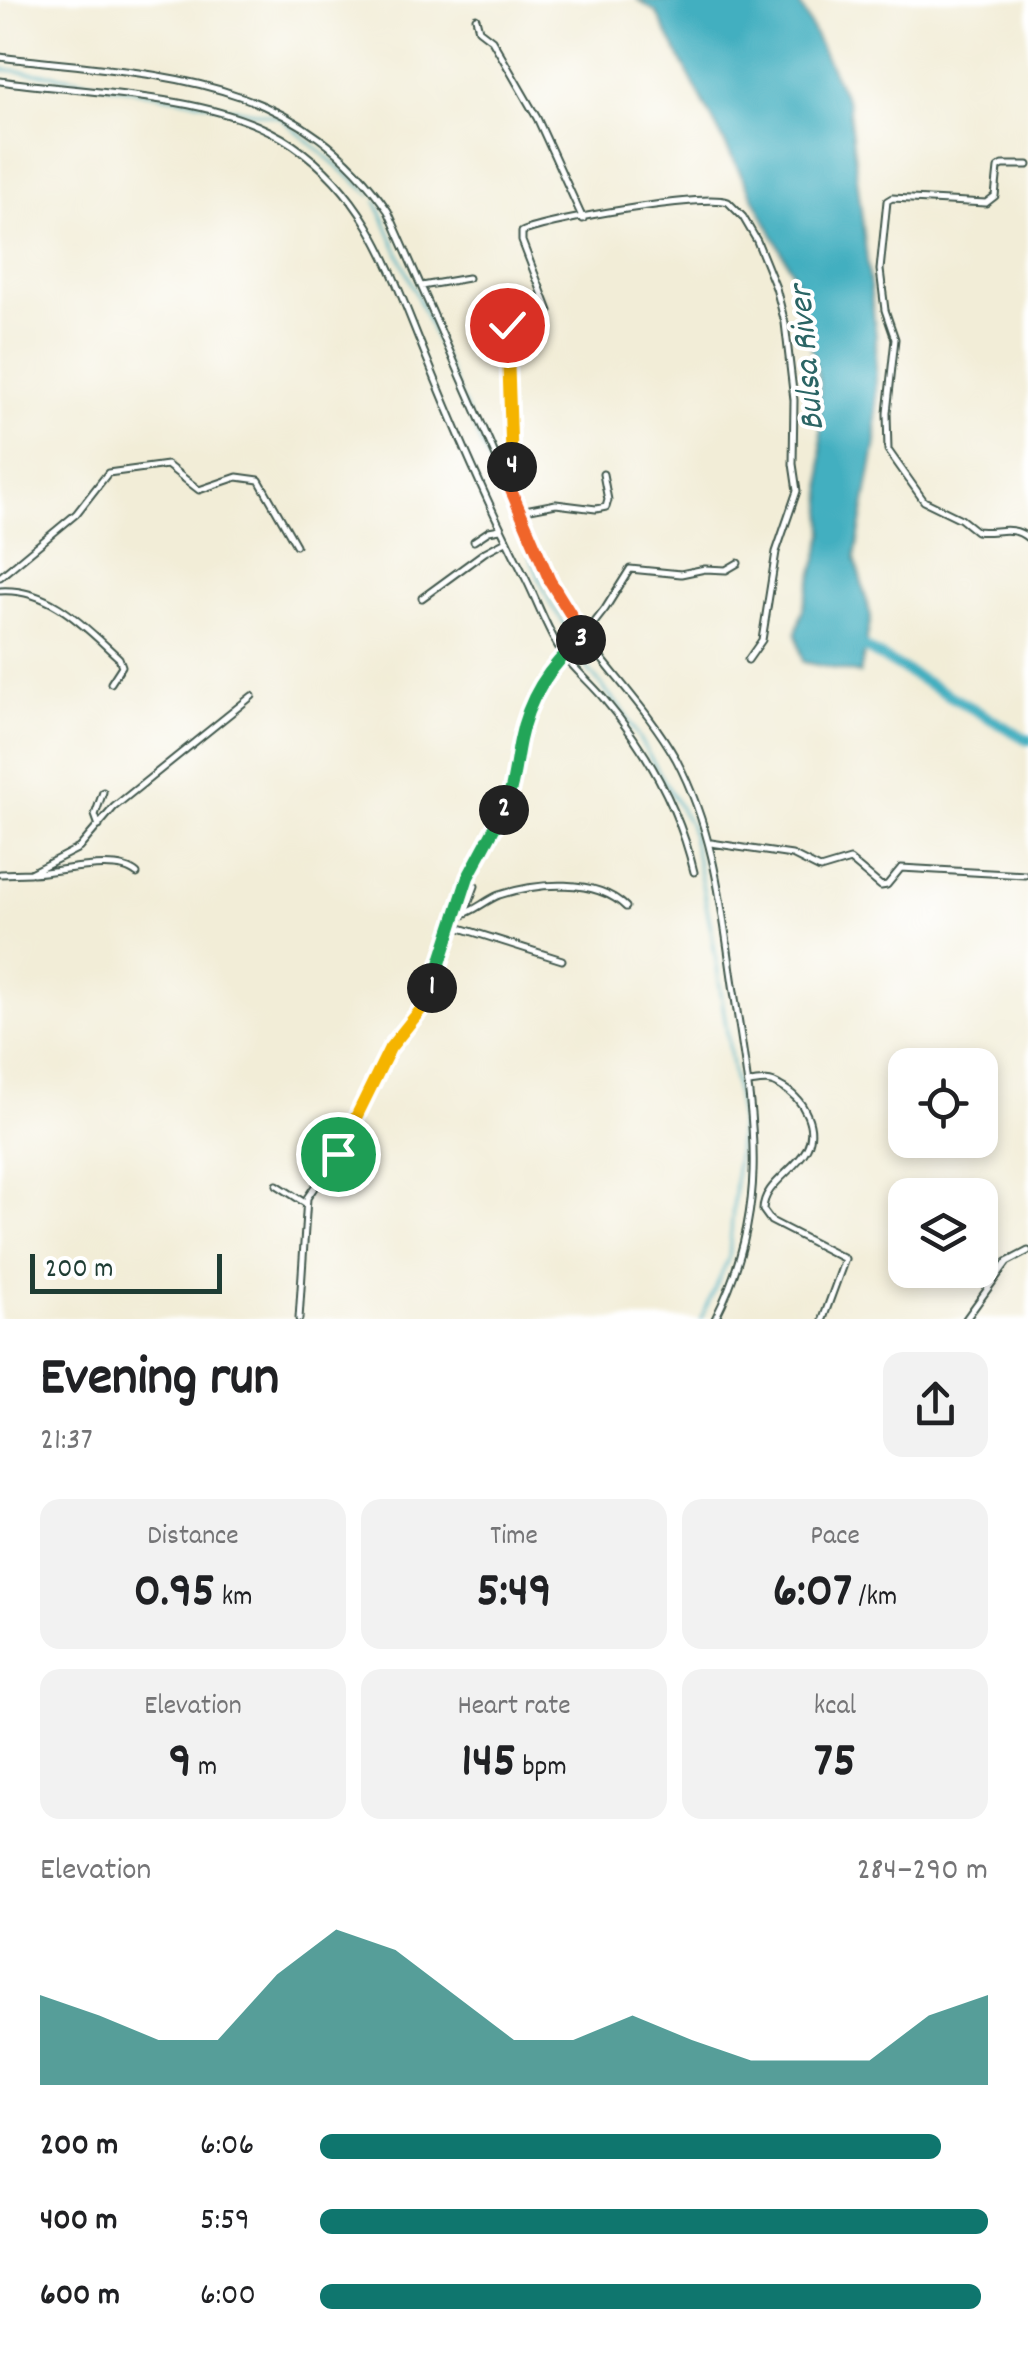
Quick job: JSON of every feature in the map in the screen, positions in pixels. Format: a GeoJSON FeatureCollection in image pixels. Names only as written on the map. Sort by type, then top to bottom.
{"type":"FeatureCollection","features":[{"type":"Feature","properties":{"kind":"street"},"geometry":{"type":"LineString","coordinates":[[476,18],[537,118],[583,218]]}},
{"type":"Feature","properties":{"kind":"street"},"geometry":{"type":"LineString","coordinates":[[0,58],[214,86],[252,98],[331,147],[376,194],[400,234],[550,581],[584,636],[666,744],[688,785],[710,842],[750,1083],[755,1140],[749,1215],[738,1266],[715,1319]]}},
{"type":"Feature","properties":{"kind":"street"},"geometry":{"type":"LineString","coordinates":[[0,81],[162,101],[237,116],[279,135],[325,170],[356,206],[381,245],[500,530],[563,654],[640,746],[678,820],[694,872]]}},
{"type":"Feature","properties":{"kind":"street"},"geometry":{"type":"LineString","coordinates":[[1028,165],[998,168],[996,196],[986,203],[892,198],[888,201],[880,270],[885,310],[895,339],[886,427],[892,459],[924,501],[976,531],[1007,530],[1028,538]]}},
{"type":"Feature","properties":{"kind":"street"},"geometry":{"type":"LineString","coordinates":[[510,488],[513,448],[507,326],[545,314],[549,308],[521,235],[526,229],[583,218],[721,199],[743,218],[769,270],[792,362],[793,464],[798,487],[776,552],[762,640],[748,660]]}},
{"type":"Feature","properties":{"kind":"street"},"geometry":{"type":"LineString","coordinates":[[422,286],[468,278]]}},
{"type":"Feature","properties":{"kind":"street"},"geometry":{"type":"LineString","coordinates":[[0,577],[76,514],[108,472],[163,465],[199,490],[237,476],[259,480],[296,545]]}},
{"type":"Feature","properties":{"kind":"street"},"geometry":{"type":"LineString","coordinates":[[520,510],[556,504],[606,507],[603,474]]}},
{"type":"Feature","properties":{"kind":"street"},"geometry":{"type":"LineString","coordinates":[[474,541],[489,530],[500,530]]}},
{"type":"Feature","properties":{"kind":"street"},"geometry":{"type":"LineString","coordinates":[[422,598],[506,541]]}},
{"type":"Feature","properties":{"kind":"street"},"geometry":{"type":"LineString","coordinates":[[460,915],[474,864],[506,806],[526,717],[540,687],[563,654],[584,636],[630,569],[681,574],[704,568],[726,570],[738,563]]}},
{"type":"Feature","properties":{"kind":"street"},"geometry":{"type":"LineString","coordinates":[[0,591],[38,597],[80,623],[119,658],[122,666],[111,683]]}},
{"type":"Feature","properties":{"kind":"street"},"geometry":{"type":"LineString","coordinates":[[30,873],[79,848],[124,799],[252,696]]}},
{"type":"Feature","properties":{"kind":"street"},"geometry":{"type":"LineString","coordinates":[[99,826],[95,815],[103,792]]}},
{"type":"Feature","properties":{"kind":"street"},"geometry":{"type":"LineString","coordinates":[[710,842],[792,855],[820,869],[850,860],[881,886],[890,882],[901,868],[1025,875]]}},
{"type":"Feature","properties":{"kind":"street"},"geometry":{"type":"LineString","coordinates":[[0,874],[97,866],[125,866],[137,874]]}},
{"type":"Feature","properties":{"kind":"street"},"geometry":{"type":"LineString","coordinates":[[299,1319],[305,1203],[338,1154],[390,1048],[428,1000],[454,926],[476,886]]}},
{"type":"Feature","properties":{"kind":"street"},"geometry":{"type":"LineString","coordinates":[[460,915],[497,896],[561,886],[608,894],[626,907]]}},
{"type":"Feature","properties":{"kind":"street"},"geometry":{"type":"LineString","coordinates":[[454,926],[562,960]]}},
{"type":"Feature","properties":{"kind":"street"},"geometry":{"type":"LineString","coordinates":[[750,1083],[768,1080],[777,1084],[798,1100],[809,1118],[812,1135],[805,1151],[767,1195],[763,1210],[770,1221],[818,1248],[843,1256],[845,1262],[823,1319]]}},
{"type":"Feature","properties":{"kind":"street"},"geometry":{"type":"LineString","coordinates":[[277,1185],[305,1203]]}},
{"type":"Feature","properties":{"kind":"street"},"geometry":{"type":"LineString","coordinates":[[966,1319],[1007,1262],[1028,1251]]}},
{"type":"Feature","properties":{"kind":"water"},"geometry":{"type":"Polygon","coordinates":[[[638,0],[798,0],[848,103],[876,335],[876,442],[855,558],[871,617],[860,674],[803,662],[796,633],[824,534],[819,381],[795,277],[656,12],[638,0]]]}},
{"type":"Feature","properties":{"kind":"waterway"},"geometry":{"type":"LineString","coordinates":[[0,69],[54,75],[280,117],[371,195]]}},
{"type":"Feature","properties":{"kind":"waterway"},"geometry":{"type":"LineString","coordinates":[[376,201],[551,605],[574,636]]}},
{"type":"Feature","properties":{"kind":"waterway","name":"Bulsa River"},"geometry":{"type":"LineString","coordinates":[[853,641],[1028,740]]}},
{"type":"Feature","properties":{"kind":"waterway"},"geometry":{"type":"LineString","coordinates":[[578,657],[623,711],[690,825],[712,933],[740,1119],[729,1257],[701,1319]]}},
{"type":"Feature","properties":{"kind":"route"},"geometry":{"type":"LineString","coordinates":[[338,1154],[390,1048],[428,1000],[468,877],[506,806],[520,735],[540,687],[557,660],[584,636],[550,581],[510,488],[513,448],[507,325]]}}]}
